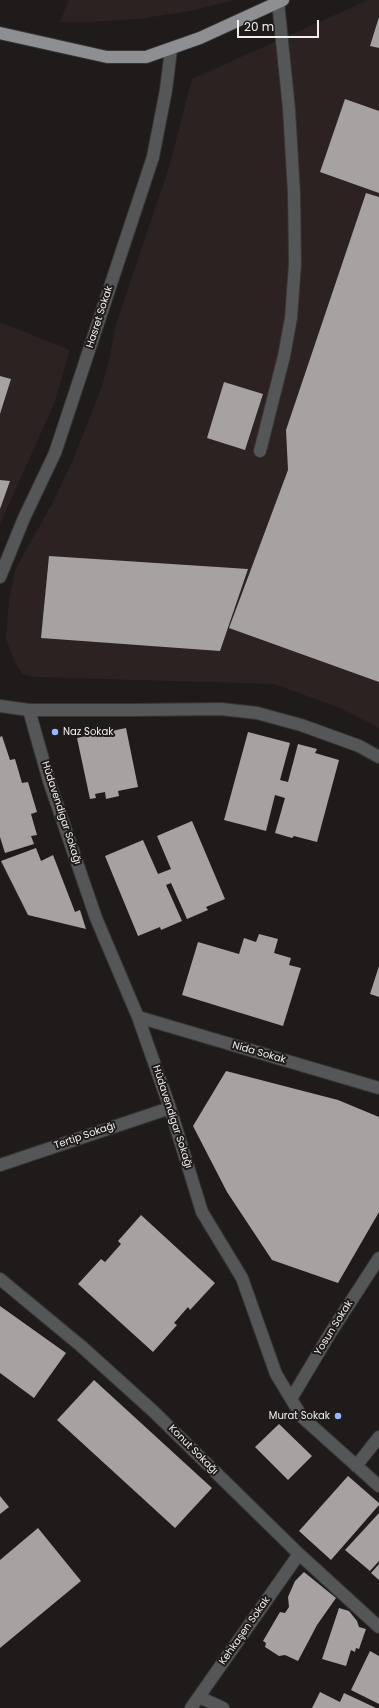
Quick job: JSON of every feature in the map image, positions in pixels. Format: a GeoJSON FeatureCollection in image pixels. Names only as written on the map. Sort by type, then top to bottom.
{"type":"FeatureCollection","features":[{"type":"Feature","properties":{"kind":"main road"},"geometry":{"type":"LineString","coordinates":[[0,33],[107,56],[146,57],[200,38],[280,1]]}},
{"type":"Feature","properties":{"kind":"street"},"geometry":{"type":"LineString","coordinates":[[260,451],[291,318],[294,271],[294,193],[290,110],[280,1]]}},
{"type":"Feature","properties":{"kind":"street","name":"Hasret Sokak"},"geometry":{"type":"LineString","coordinates":[[0,577],[24,518],[55,453],[153,157],[166,90],[171,49]]}},
{"type":"Feature","properties":{"kind":"street"},"geometry":{"type":"LineString","coordinates":[[0,706],[29,710],[221,709],[258,713],[301,725],[359,746],[379,757]]}},
{"type":"Feature","properties":{"kind":"street","name":"Hüdavendigar Sokağı"},"geometry":{"type":"LineString","coordinates":[[29,710],[49,781],[96,918],[138,1017],[170,1108],[202,1212],[242,1278],[276,1374],[302,1417],[379,1486]]}},
{"type":"Feature","properties":{"kind":"street","name":"Nida Sokak"},"geometry":{"type":"LineString","coordinates":[[138,1017],[379,1088]]}},
{"type":"Feature","properties":{"kind":"street","name":"Tertip Sokağı"},"geometry":{"type":"LineString","coordinates":[[0,1165],[170,1108]]}},
{"type":"Feature","properties":{"kind":"street","name":"Yosun Sokak"},"geometry":{"type":"LineString","coordinates":[[291,1399],[331,1332],[379,1258]]}},
{"type":"Feature","properties":{"kind":"street","name":"Konut Sokağı"},"geometry":{"type":"LineString","coordinates":[[0,1279],[82,1346],[153,1411],[299,1554],[379,1627]]}},
{"type":"Feature","properties":{"kind":"street"},"geometry":{"type":"LineString","coordinates":[[356,1466],[379,1437]]}},
{"type":"Feature","properties":{"kind":"street","name":"Kehkaşen Sokak"},"geometry":{"type":"LineString","coordinates":[[190,1708],[299,1554]]}},
{"type":"Feature","properties":{"kind":"street"},"geometry":{"type":"LineString","coordinates":[[199,1697],[223,1708]]}},
{"type":"Feature","properties":{"kind":"shaded area"},"geometry":{"type":"Polygon","coordinates":[[[69,0],[234,0],[190,11],[139,19],[92,22],[60,22],[69,0]]]}},
{"type":"Feature","properties":{"kind":"shaded area"},"geometry":{"type":"Polygon","coordinates":[[[368,0],[379,0],[379,728],[340,708],[274,684],[35,677],[22,674],[14,660],[6,639],[9,600],[15,570],[53,502],[73,460],[101,389],[109,361],[115,328],[169,167],[192,79],[368,0]]]}},
{"type":"Feature","properties":{"kind":"shaded area"},"geometry":{"type":"Polygon","coordinates":[[[0,322],[70,350],[54,404],[0,524],[0,322]]]}},
{"type":"Feature","properties":{"kind":"building"},"geometry":{"type":"Polygon","coordinates":[[[379,17],[379,48],[370,46],[379,17]]]}},
{"type":"Feature","properties":{"kind":"building"},"geometry":{"type":"Polygon","coordinates":[[[345,99],[379,111],[379,193],[320,172],[345,99]]]}},
{"type":"Feature","properties":{"kind":"building"},"geometry":{"type":"Polygon","coordinates":[[[366,193],[379,197],[379,682],[229,628],[288,470],[286,430],[366,193]]]}},
{"type":"Feature","properties":{"kind":"building"},"geometry":{"type":"Polygon","coordinates":[[[0,376],[11,379],[0,414],[0,376]]]}},
{"type":"Feature","properties":{"kind":"building"},"geometry":{"type":"Polygon","coordinates":[[[224,382],[263,394],[245,450],[207,438],[224,382]]]}},
{"type":"Feature","properties":{"kind":"building"},"geometry":{"type":"Polygon","coordinates":[[[0,480],[10,481],[0,509],[0,480]]]}},
{"type":"Feature","properties":{"kind":"building"},"geometry":{"type":"Polygon","coordinates":[[[49,556],[248,569],[220,651],[41,638],[49,556]]]}},
{"type":"Feature","properties":{"kind":"building"},"geometry":{"type":"Polygon","coordinates":[[[126,728],[138,787],[118,791],[119,796],[106,799],[105,792],[95,794],[96,798],[90,799],[77,738],[126,728]]]}},
{"type":"Feature","properties":{"kind":"building"},"geometry":{"type":"Polygon","coordinates":[[[248,732],[290,743],[280,780],[288,782],[298,744],[317,749],[315,753],[339,760],[317,842],[294,836],[292,838],[275,833],[285,798],[275,795],[266,831],[224,820],[248,732]]]}},
{"type":"Feature","properties":{"kind":"building"},"geometry":{"type":"Polygon","coordinates":[[[2,736],[10,760],[15,759],[22,783],[28,782],[37,812],[31,814],[37,835],[31,836],[34,844],[5,853],[0,837],[0,737],[2,736]]]}},
{"type":"Feature","properties":{"kind":"building"},"geometry":{"type":"Polygon","coordinates":[[[192,821],[225,899],[206,907],[208,910],[187,919],[171,883],[166,885],[182,921],[161,930],[160,927],[138,936],[105,856],[143,840],[158,874],[171,869],[157,836],[192,821]]]}},
{"type":"Feature","properties":{"kind":"building"},"geometry":{"type":"Polygon","coordinates":[[[36,848],[41,861],[53,855],[75,912],[80,910],[86,929],[28,915],[1,861],[36,848]]]}},
{"type":"Feature","properties":{"kind":"building"},"geometry":{"type":"Polygon","coordinates":[[[259,934],[278,939],[274,953],[291,958],[289,965],[301,968],[283,1026],[182,995],[198,942],[239,954],[244,938],[256,942],[259,934]]]}},
{"type":"Feature","properties":{"kind":"building"},"geometry":{"type":"Polygon","coordinates":[[[379,966],[379,997],[370,994],[379,966]]]}},
{"type":"Feature","properties":{"kind":"building"},"geometry":{"type":"Polygon","coordinates":[[[226,1071],[338,1100],[379,1117],[379,1212],[338,1283],[272,1260],[227,1192],[193,1126],[226,1071]]]}},
{"type":"Feature","properties":{"kind":"building"},"geometry":{"type":"Polygon","coordinates":[[[141,1215],[215,1283],[190,1310],[188,1307],[174,1323],[177,1325],[153,1352],[78,1284],[101,1259],[105,1262],[121,1244],[118,1241],[141,1215]]]}},
{"type":"Feature","properties":{"kind":"building"},"geometry":{"type":"Polygon","coordinates":[[[0,1306],[66,1353],[34,1398],[0,1373],[0,1306]]]}},
{"type":"Feature","properties":{"kind":"building"},"geometry":{"type":"Polygon","coordinates":[[[94,1380],[212,1488],[175,1528],[57,1420],[94,1380]]]}},
{"type":"Feature","properties":{"kind":"building"},"geometry":{"type":"Polygon","coordinates":[[[279,1424],[312,1456],[288,1480],[255,1447],[279,1424]]]}},
{"type":"Feature","properties":{"kind":"building"},"geometry":{"type":"Polygon","coordinates":[[[348,1476],[379,1503],[379,1505],[331,1560],[299,1531],[348,1476]]]}},
{"type":"Feature","properties":{"kind":"building"},"geometry":{"type":"Polygon","coordinates":[[[0,1496],[9,1507],[0,1514],[0,1496]]]}},
{"type":"Feature","properties":{"kind":"building"},"geometry":{"type":"Polygon","coordinates":[[[379,1513],[379,1561],[370,1571],[345,1550],[379,1513]]]}},
{"type":"Feature","properties":{"kind":"building"},"geometry":{"type":"Polygon","coordinates":[[[38,1528],[81,1581],[0,1648],[0,1560],[38,1528]]]}},
{"type":"Feature","properties":{"kind":"building"},"geometry":{"type":"Polygon","coordinates":[[[379,1564],[379,1580],[371,1573],[379,1564]]]}},
{"type":"Feature","properties":{"kind":"building"},"geometry":{"type":"Polygon","coordinates":[[[304,1572],[336,1598],[317,1625],[298,1661],[285,1655],[279,1656],[265,1647],[266,1643],[263,1641],[280,1612],[285,1613],[289,1607],[288,1597],[295,1581],[304,1572]]]}},
{"type":"Feature","properties":{"kind":"building"},"geometry":{"type":"Polygon","coordinates":[[[339,1608],[349,1611],[357,1621],[359,1627],[366,1629],[359,1649],[356,1648],[355,1652],[351,1650],[346,1666],[322,1659],[339,1608]]]}},
{"type":"Feature","properties":{"kind":"building"},"geometry":{"type":"Polygon","coordinates":[[[370,1651],[379,1656],[379,1704],[351,1690],[370,1651]]]}},
{"type":"Feature","properties":{"kind":"building"},"geometry":{"type":"Polygon","coordinates":[[[320,1692],[340,1702],[344,1693],[376,1708],[312,1708],[320,1692]]]}},
{"type":"Feature","properties":{"kind":"place","name":"Naz Sokak"},"geometry":{"type":"Point","coordinates":[55,732]}},
{"type":"Feature","properties":{"kind":"place","name":"Murat Sokak"},"geometry":{"type":"Point","coordinates":[338,1416]}}]}
